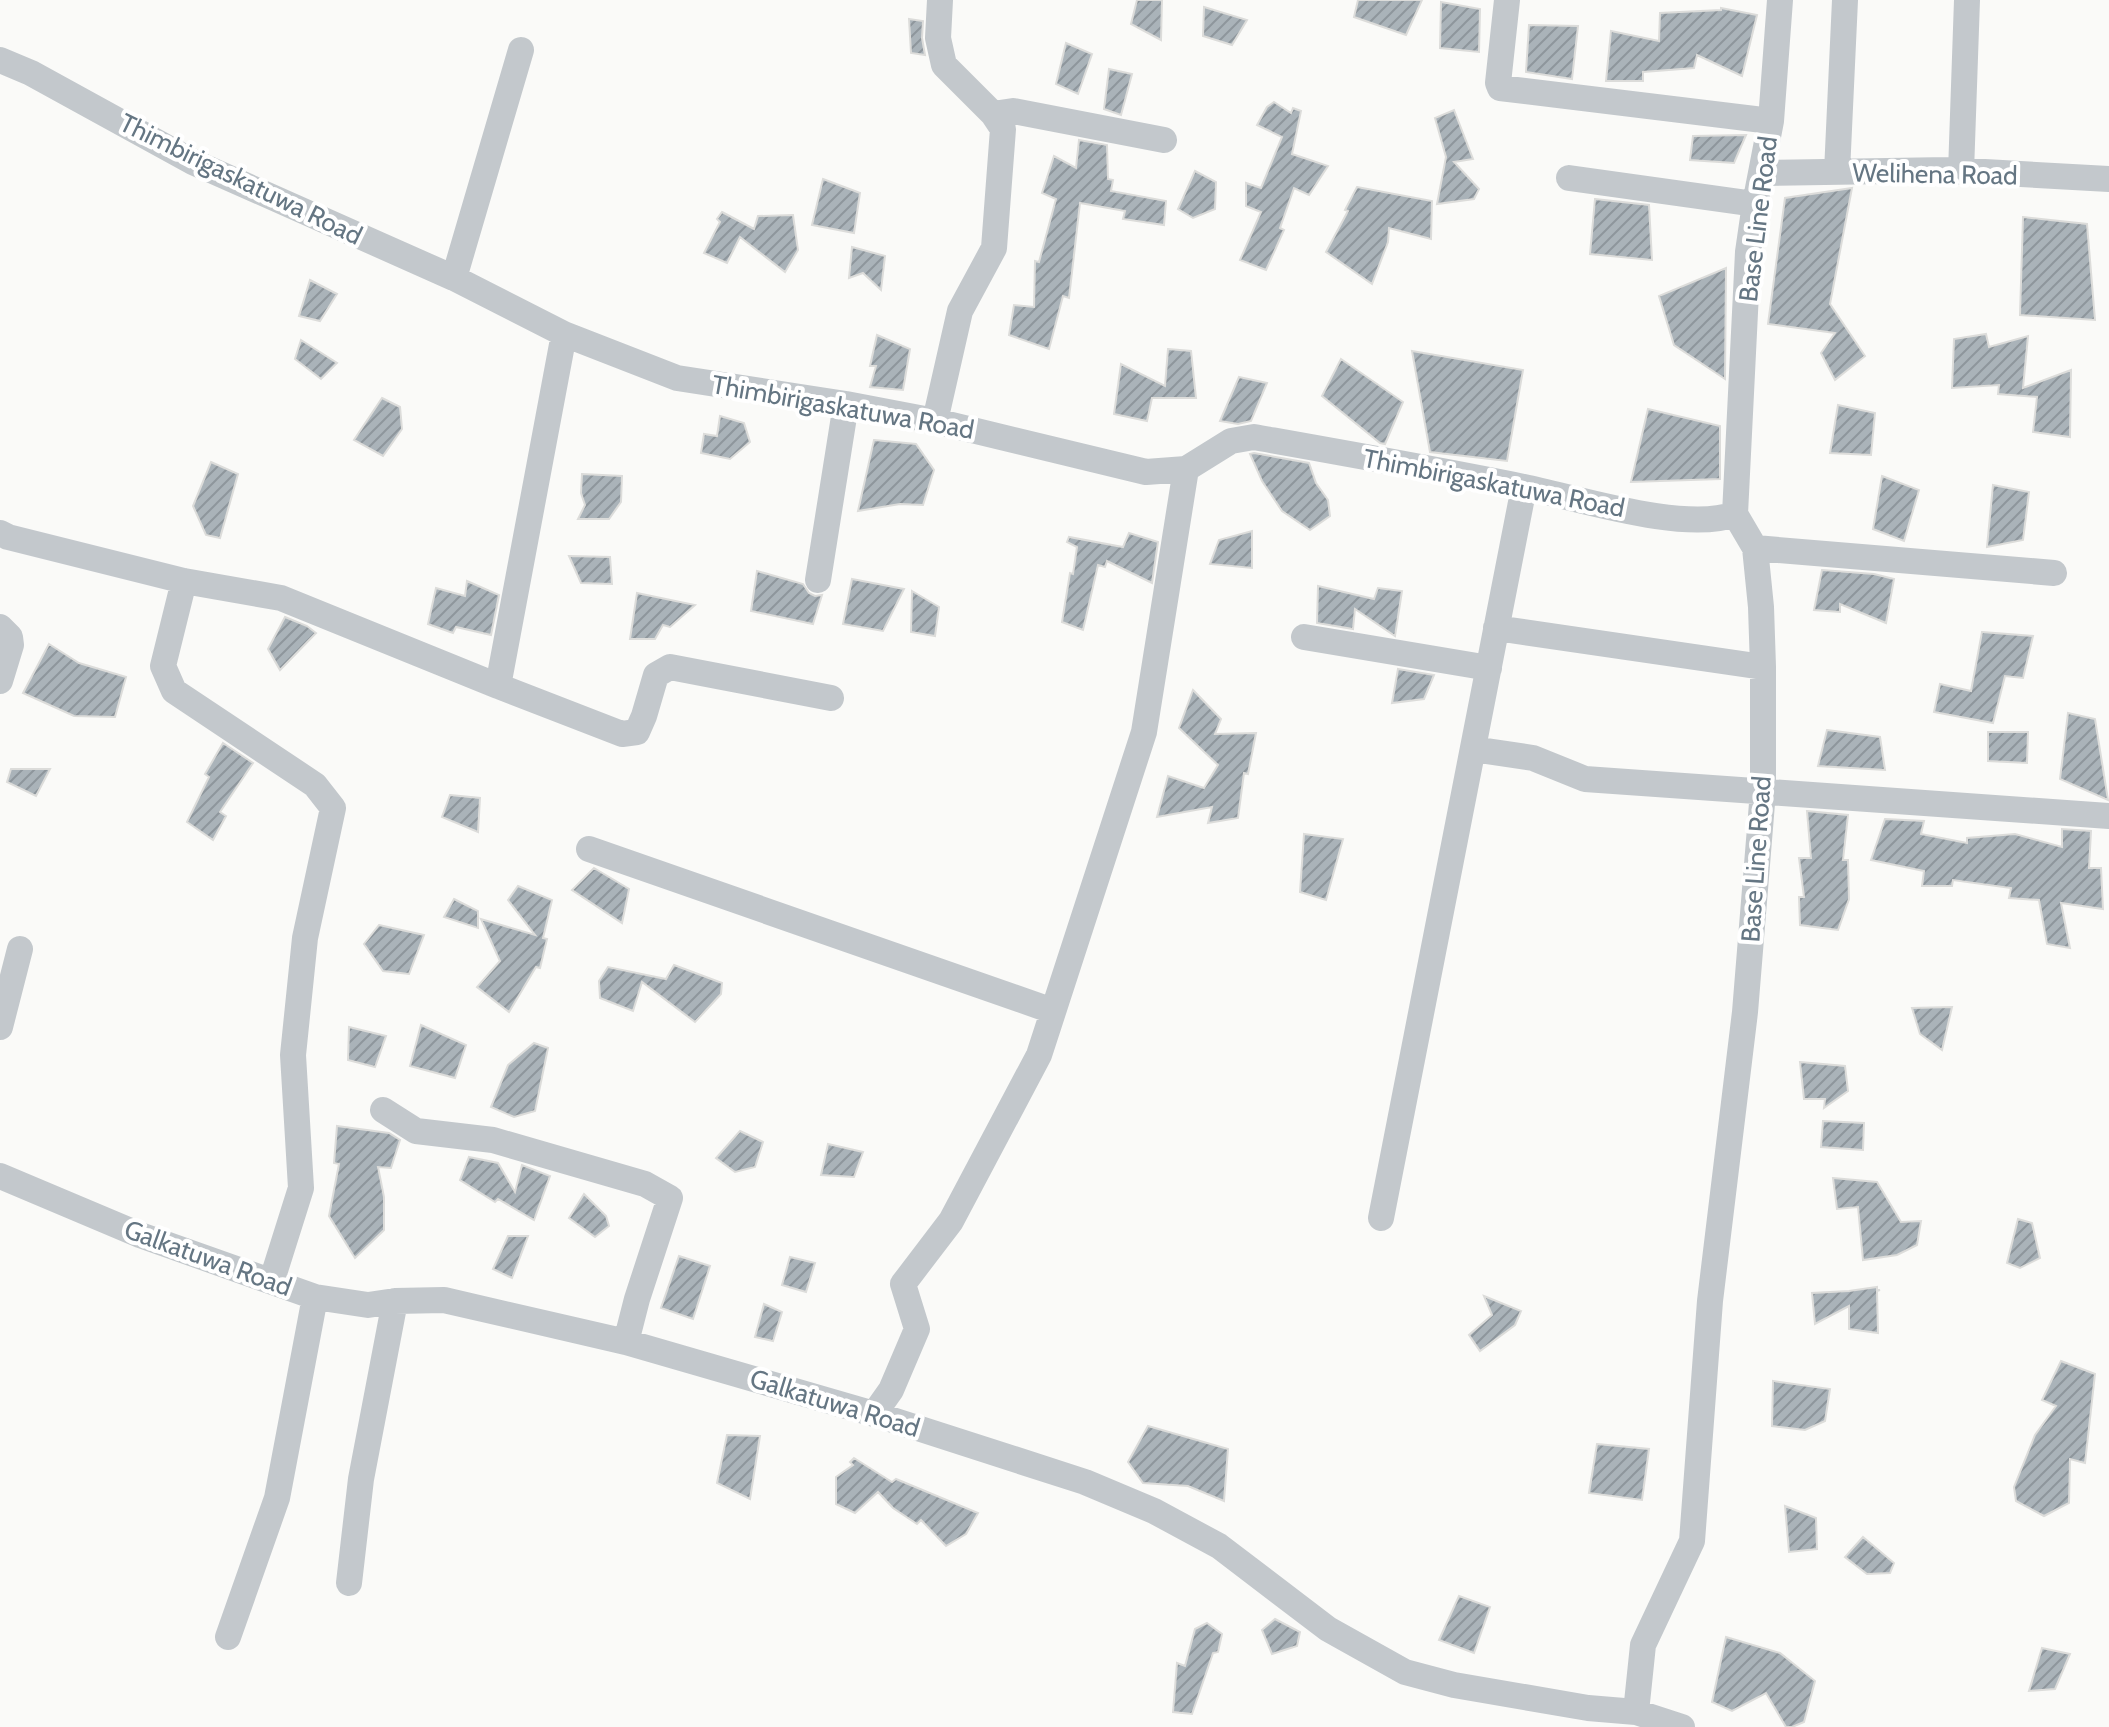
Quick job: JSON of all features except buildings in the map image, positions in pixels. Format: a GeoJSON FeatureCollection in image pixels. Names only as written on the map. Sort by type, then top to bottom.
{"type":"FeatureCollection","features":[{"type":"Feature","properties":{"kind":"street"},"geometry":{"type":"LineString","coordinates":[[935,421],[960,311],[994,248],[1003,129],[993,114],[944,65],[938,38],[940,0]]}},
{"type":"Feature","properties":{"kind":"street"},"geometry":{"type":"LineString","coordinates":[[1507,0],[1500,88],[1771,121]]}},
{"type":"Feature","properties":{"kind":"street","name":"Base Line Road"},"geometry":{"type":"LineString","coordinates":[[1636,1712],[1643,1645],[1692,1541],[1710,1301],[1745,1012],[1763,791],[1763,667],[1755,548],[1735,514],[1748,252],[1771,121],[1780,0]]}},
{"type":"Feature","properties":{"kind":"street"},"geometry":{"type":"LineString","coordinates":[[1837,172],[1845,0]]}},
{"type":"Feature","properties":{"kind":"street"},"geometry":{"type":"LineString","coordinates":[[1961,172],[1967,0]]}},
{"type":"Feature","properties":{"kind":"street"},"geometry":{"type":"LineString","coordinates":[[454,278],[521,50]]}},
{"type":"Feature","properties":{"kind":"street","name":"Thimbirigaskatuwa Road"},"geometry":{"type":"LineString","coordinates":[[0,60],[31,73],[193,162],[454,278],[564,334],[677,378],[935,421],[1146,472],[1186,469],[1231,441],[1254,437],[1524,487],[1663,518],[1720,520],[1735,514]]}},
{"type":"Feature","properties":{"kind":"street"},"geometry":{"type":"LineString","coordinates":[[993,114],[1013,111],[1164,140]]}},
{"type":"Feature","properties":{"kind":"street","name":"Welihena Road"},"geometry":{"type":"LineString","coordinates":[[1761,173],[1961,172],[2109,179]]}},
{"type":"Feature","properties":{"kind":"street"},"geometry":{"type":"LineString","coordinates":[[1569,178],[1755,204]]}},
{"type":"Feature","properties":{"kind":"street"},"geometry":{"type":"LineString","coordinates":[[498,686],[564,334]]}},
{"type":"Feature","properties":{"kind":"street"},"geometry":{"type":"LineString","coordinates":[[818,580],[846,404]]}},
{"type":"Feature","properties":{"kind":"street"},"geometry":{"type":"LineString","coordinates":[[874,1414],[891,1390],[917,1329],[903,1284],[951,1221],[1039,1055],[1144,732],[1186,469]]}},
{"type":"Feature","properties":{"kind":"street"},"geometry":{"type":"LineString","coordinates":[[1381,1218],[1524,487]]}},
{"type":"Feature","properties":{"kind":"street"},"geometry":{"type":"LineString","coordinates":[[3,542],[184,581],[281,598],[622,734],[637,732],[656,675],[670,667],[831,698]]}},
{"type":"Feature","properties":{"kind":"street"},"geometry":{"type":"LineString","coordinates":[[1755,548],[2054,573]]}},
{"type":"Feature","properties":{"kind":"street"},"geometry":{"type":"LineString","coordinates":[[184,581],[163,666],[174,691],[315,785],[333,808],[305,938],[293,1055],[301,1188],[272,1280]]}},
{"type":"Feature","properties":{"kind":"street"},"geometry":{"type":"LineString","coordinates":[[0,627],[10,637],[11,645],[0,681]]}},
{"type":"Feature","properties":{"kind":"street"},"geometry":{"type":"LineString","coordinates":[[1496,628],[1763,667]]}},
{"type":"Feature","properties":{"kind":"street"},"geometry":{"type":"LineString","coordinates":[[1304,637],[1489,668]]}},
{"type":"Feature","properties":{"kind":"street"},"geometry":{"type":"LineString","coordinates":[[1473,749],[1533,758],[1585,779],[2109,816]]}},
{"type":"Feature","properties":{"kind":"street"},"geometry":{"type":"LineString","coordinates":[[589,849],[1053,1011]]}},
{"type":"Feature","properties":{"kind":"street"},"geometry":{"type":"LineString","coordinates":[[0,1027],[20,949]]}},
{"type":"Feature","properties":{"kind":"street"},"geometry":{"type":"LineString","coordinates":[[383,1110],[416,1131],[493,1140],[645,1184],[670,1198],[626,1342]]}},
{"type":"Feature","properties":{"kind":"street","name":"Galkatuwa Road"},"geometry":{"type":"LineString","coordinates":[[0,1176],[140,1235],[315,1297],[368,1305],[444,1300],[626,1342],[874,1414],[1085,1482],[1154,1511],[1219,1546],[1328,1629],[1405,1672],[1454,1685],[1588,1708],[1636,1712],[1682,1727]]}},
{"type":"Feature","properties":{"kind":"street"},"geometry":{"type":"LineString","coordinates":[[228,1637],[277,1498],[315,1297]]}},
{"type":"Feature","properties":{"kind":"street"},"geometry":{"type":"LineString","coordinates":[[349,1583],[361,1479],[395,1301]]}}]}
